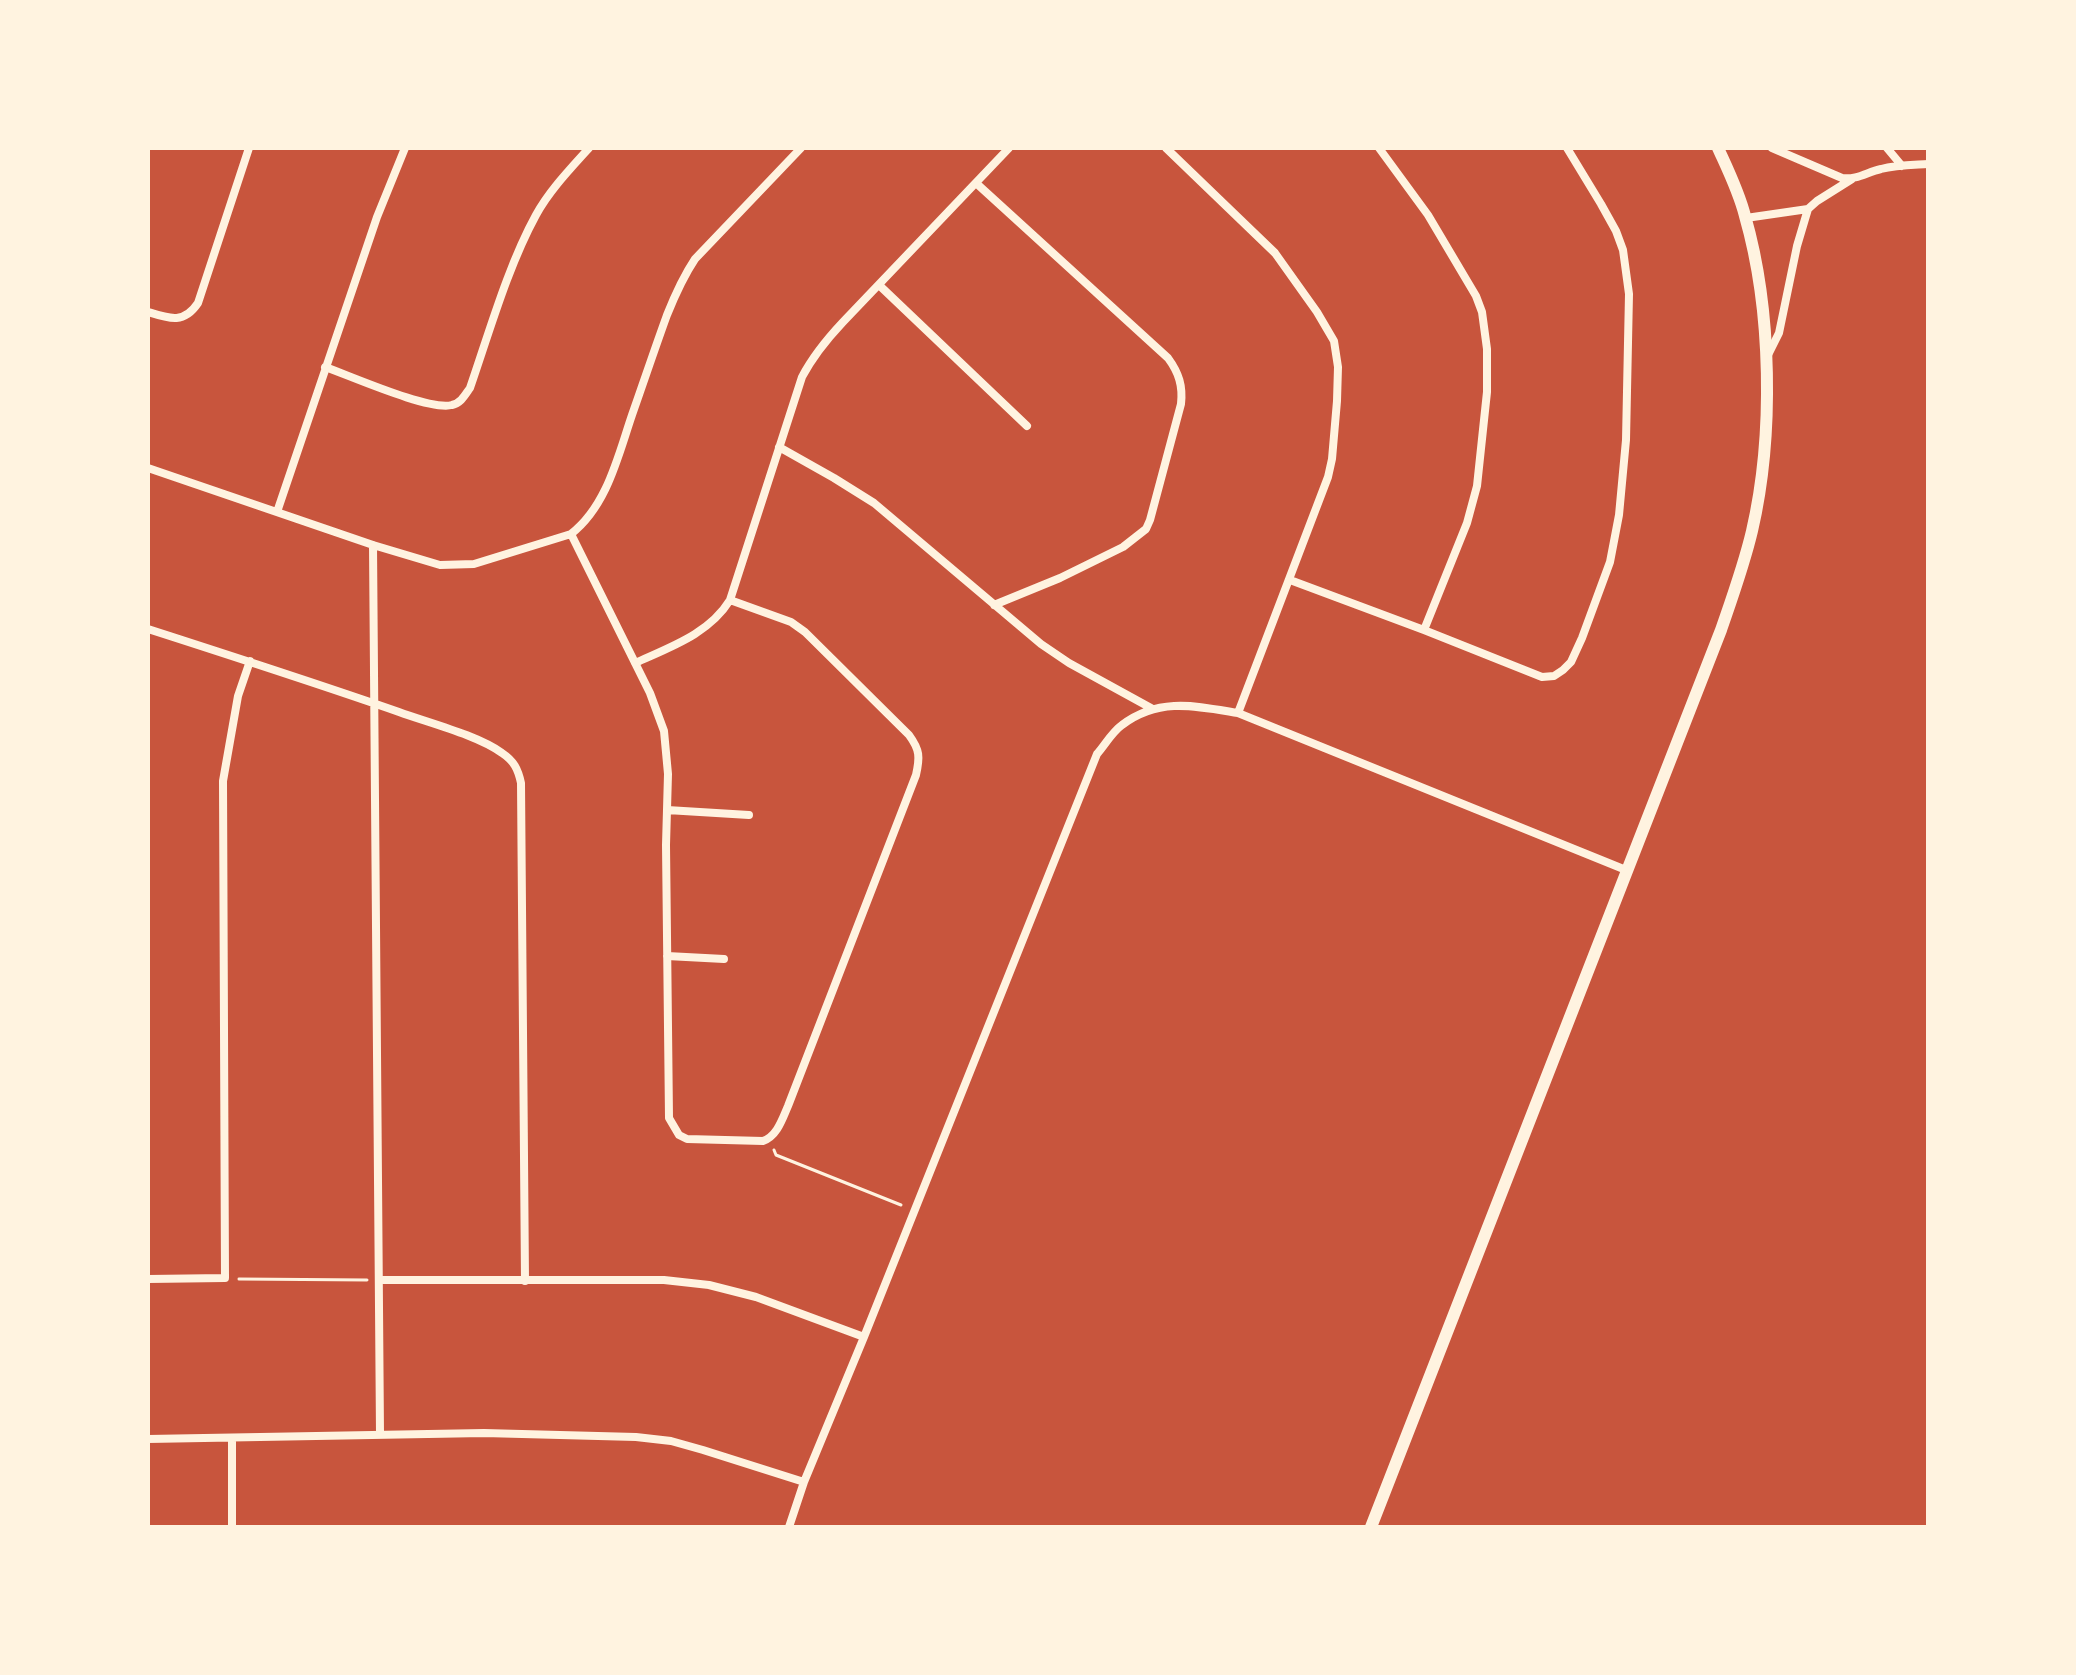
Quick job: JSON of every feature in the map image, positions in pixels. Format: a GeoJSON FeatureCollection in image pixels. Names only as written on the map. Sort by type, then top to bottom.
{"type":"FeatureCollection","features":[{"type":"Feature","properties":{"kind":"street"},"geometry":{"type":"LineString","coordinates":[[148,312],[164,317],[185,317],[198,303],[249,148]]}},
{"type":"Feature","properties":{"kind":"street"},"geometry":{"type":"LineString","coordinates":[[277,512],[377,217],[405,148]]}},
{"type":"Feature","properties":{"kind":"street"},"geometry":{"type":"LineString","coordinates":[[325,367],[421,402],[442,406],[454,405],[462,400],[470,388],[536,213],[589,148]]}},
{"type":"Feature","properties":{"kind":"street"},"geometry":{"type":"LineString","coordinates":[[148,468],[440,565],[474,564],[571,534],[593,511],[609,479],[676,290],[686,273],[695,259],[801,148]]}},
{"type":"Feature","properties":{"kind":"street"},"geometry":{"type":"LineString","coordinates":[[635,663],[691,637],[709,626],[723,611],[730,600],[802,377],[811,361],[825,341],[1009,148]]}},
{"type":"Feature","properties":{"kind":"street"},"geometry":{"type":"LineString","coordinates":[[1166,148],[1275,253],[1317,312],[1337,350],[1337,401],[1328,477],[1238,713]]}},
{"type":"Feature","properties":{"kind":"street"},"geometry":{"type":"LineString","coordinates":[[1379,148],[1428,215],[1476,296],[1482,312],[1487,349],[1487,392],[1477,486],[1467,523],[1424,630]]}},
{"type":"Feature","properties":{"kind":"street"},"geometry":{"type":"LineString","coordinates":[[1290,580],[1542,677],[1554,676],[1571,662],[1610,562],[1619,515],[1626,440],[1629,294],[1623,250],[1616,231],[1567,148]]}},
{"type":"Feature","properties":{"kind":"street"},"geometry":{"type":"LineString","coordinates":[[1371,1527],[1721,630],[1752,530],[1763,466],[1766,330],[1762,293],[1746,218],[1718,148]]}},
{"type":"Feature","properties":{"kind":"street"},"geometry":{"type":"LineString","coordinates":[[1772,148],[1842,178],[1852,179]]}},
{"type":"Feature","properties":{"kind":"street"},"geometry":{"type":"LineString","coordinates":[[1887,148],[1902,166]]}},
{"type":"Feature","properties":{"kind":"street"},"geometry":{"type":"LineString","coordinates":[[1766,358],[1779,333],[1808,209],[1852,179],[1876,170],[1928,164]]}},
{"type":"Feature","properties":{"kind":"street"},"geometry":{"type":"LineString","coordinates":[[976,183],[1168,358],[1180,379],[1182,392],[1146,529],[1111,553],[994,605]]}},
{"type":"Feature","properties":{"kind":"street"},"geometry":{"type":"LineString","coordinates":[[1746,218],[1808,209]]}},
{"type":"Feature","properties":{"kind":"street"},"geometry":{"type":"LineString","coordinates":[[879,285],[1027,426]]}},
{"type":"Feature","properties":{"kind":"street"},"geometry":{"type":"LineString","coordinates":[[779,447],[874,503],[1041,644],[1151,708]]}},
{"type":"Feature","properties":{"kind":"street"},"geometry":{"type":"LineString","coordinates":[[571,534],[656,706],[664,731],[668,774],[669,1118],[679,1135],[687,1139],[768,1139],[780,1126],[916,775],[919,756],[917,745],[909,735],[805,632],[791,622],[730,600]]}},
{"type":"Feature","properties":{"kind":"street"},"geometry":{"type":"LineString","coordinates":[[373,545],[380,1434]]}},
{"type":"Feature","properties":{"kind":"street"},"geometry":{"type":"LineString","coordinates":[[148,629],[250,661],[484,743],[517,766],[521,783],[525,1281]]}},
{"type":"Feature","properties":{"kind":"street"},"geometry":{"type":"LineString","coordinates":[[148,1279],[225,1278],[223,781],[235,707],[250,661]]}},
{"type":"Feature","properties":{"kind":"street"},"geometry":{"type":"LineString","coordinates":[[789,1527],[804,1482],[1097,754],[1120,726],[1151,708],[1186,704],[1238,713],[1626,870]]}},
{"type":"Feature","properties":{"kind":"street"},"geometry":{"type":"LineString","coordinates":[[667,810],[749,815]]}},
{"type":"Feature","properties":{"kind":"street"},"geometry":{"type":"LineString","coordinates":[[667,956],[724,959]]}},
{"type":"Feature","properties":{"kind":"street"},"geometry":{"type":"LineString","coordinates":[[379,1280],[664,1280],[709,1285],[756,1297],[864,1337]]}},
{"type":"Feature","properties":{"kind":"street"},"geometry":{"type":"LineString","coordinates":[[148,1439],[484,1433],[636,1437],[671,1441],[804,1482]]}},
{"type":"Feature","properties":{"kind":"street"},"geometry":{"type":"LineString","coordinates":[[232,1438],[232,1527]]}},
{"type":"Feature","properties":{"kind":"path"},"geometry":{"type":"LineString","coordinates":[[768,1139],[776,1155],[914,1210]]}},
{"type":"Feature","properties":{"kind":"path"},"geometry":{"type":"LineString","coordinates":[[225,1278],[379,1280]]}}]}
